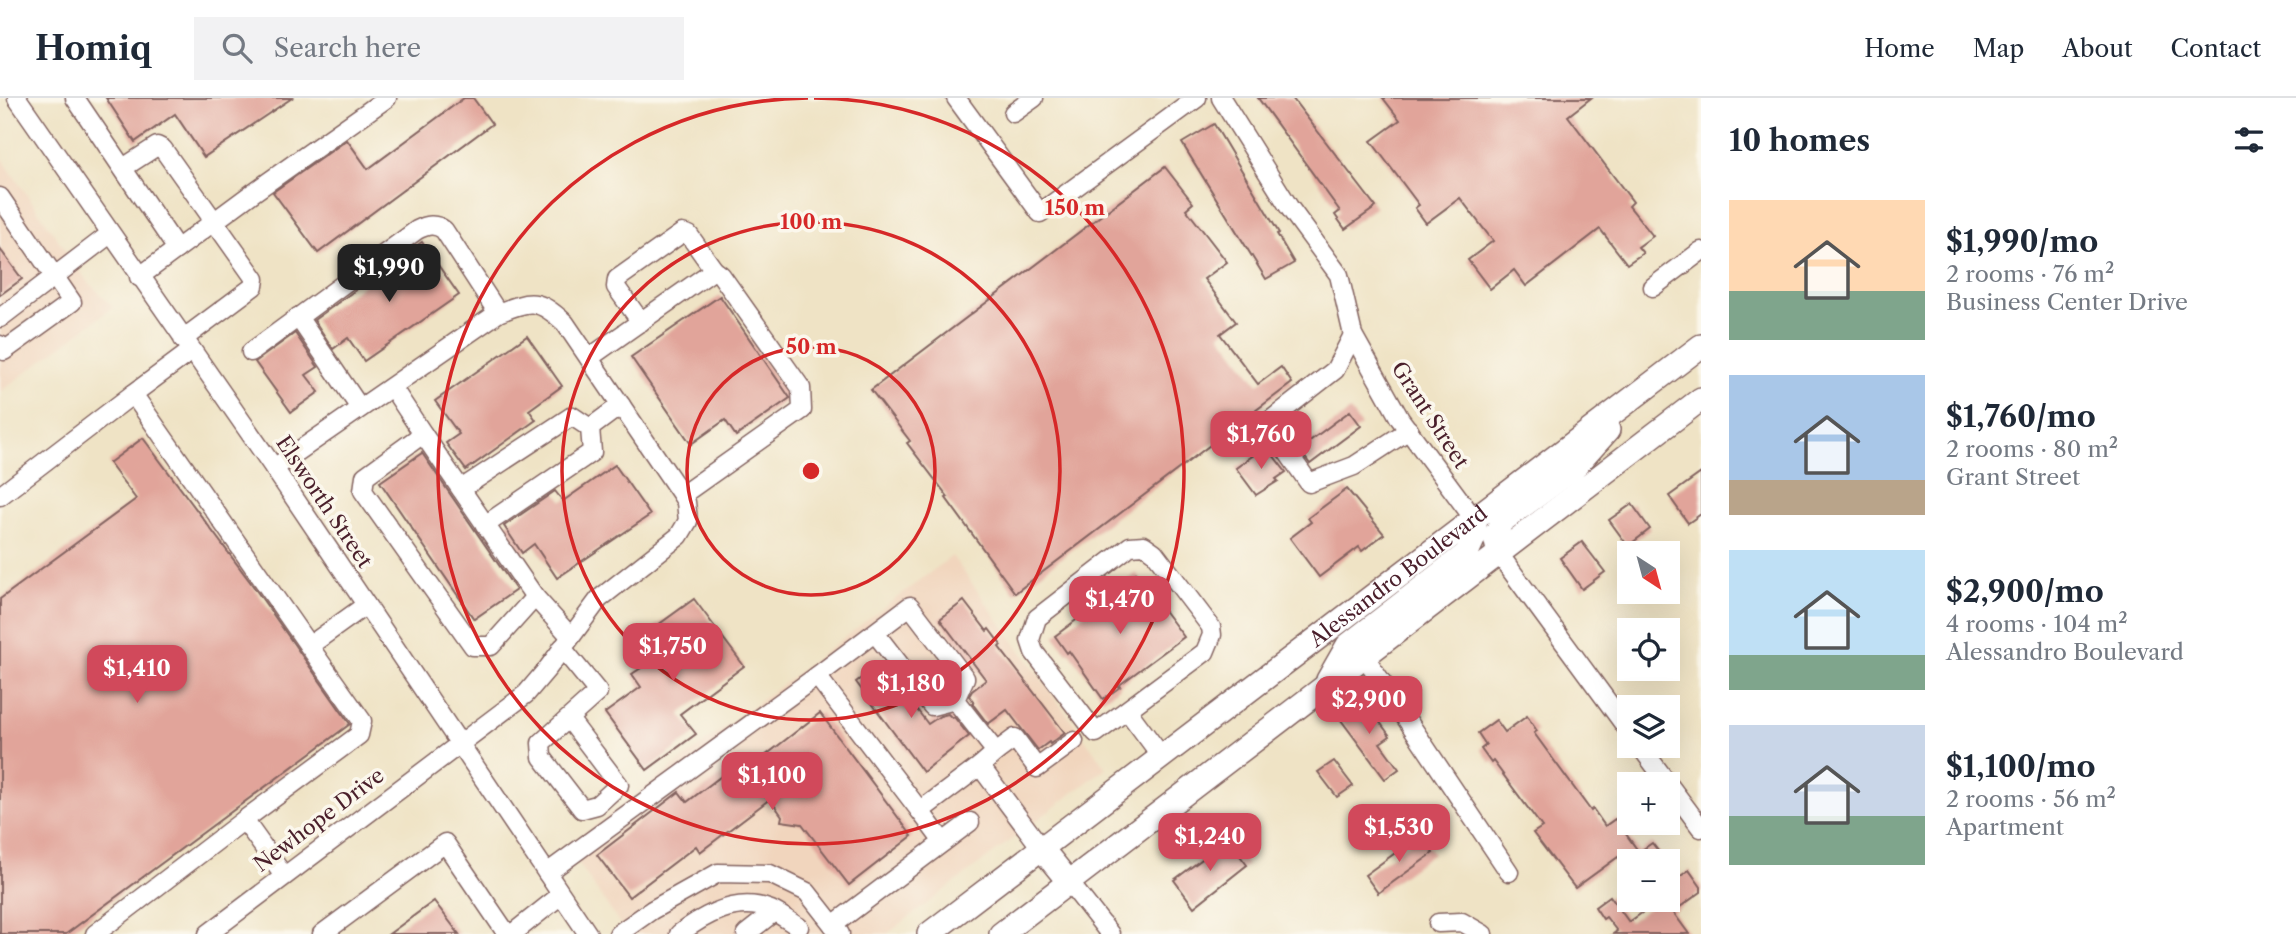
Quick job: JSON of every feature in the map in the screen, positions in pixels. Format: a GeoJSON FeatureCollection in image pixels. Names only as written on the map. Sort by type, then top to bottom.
{"type":"FeatureCollection","features":[{"type":"Feature","properties":{"kind":"main road","name":"Alessandro Boulevard"},"geometry":{"type":"LineString","coordinates":[[929,934],[1701,346]]}},
{"type":"Feature","properties":{"kind":"main road"},"geometry":{"type":"LineString","coordinates":[[1499,554],[1495,537],[1501,522],[1573,469],[1642,391]]}},
{"type":"Feature","properties":{"kind":"main road","name":"Alessandro Boulevard"},"geometry":{"type":"LineString","coordinates":[[1001,934],[1701,399]]}},
{"type":"Feature","properties":{"kind":"main road"},"geometry":{"type":"LineString","coordinates":[[1323,688],[1348,645],[1467,553],[1476,533],[1474,519]]}},
{"type":"Feature","properties":{"kind":"main road"},"geometry":{"type":"LineString","coordinates":[[1042,849],[1069,882]]}},
{"type":"Feature","properties":{"kind":"street","name":"Elsworth Street"},"geometry":{"type":"LineString","coordinates":[[17,98],[274,468],[588,934]]}},
{"type":"Feature","properties":{"kind":"street"},"geometry":{"type":"LineString","coordinates":[[75,98],[177,248]]}},
{"type":"Feature","properties":{"kind":"street"},"geometry":{"type":"LineString","coordinates":[[139,277],[387,98]]}},
{"type":"Feature","properties":{"kind":"street"},"geometry":{"type":"LineString","coordinates":[[956,98],[1040,213],[1196,98]]}},
{"type":"Feature","properties":{"kind":"street"},"geometry":{"type":"LineString","coordinates":[[1013,113],[1034,98]]}},
{"type":"Feature","properties":{"kind":"street","name":"Grant Street"},"geometry":{"type":"LineString","coordinates":[[1220,98],[1289,207],[1339,275],[1353,335],[1409,430],[1474,519]]}},
{"type":"Feature","properties":{"kind":"street"},"geometry":{"type":"LineString","coordinates":[[0,496],[133,394],[256,282],[163,149],[158,146],[149,149],[123,168]]}},
{"type":"Feature","properties":{"kind":"street"},"geometry":{"type":"LineString","coordinates":[[0,197],[72,302],[4,351],[0,345]]}},
{"type":"Feature","properties":{"kind":"street"},"geometry":{"type":"LineString","coordinates":[[251,352],[426,226],[438,226],[444,230],[498,313]]}},
{"type":"Feature","properties":{"kind":"street"},"geometry":{"type":"LineString","coordinates":[[274,468],[498,313],[526,302],[550,309],[565,323],[682,495],[802,410],[801,388],[690,235],[682,233],[617,279],[616,287],[641,322]]}},
{"type":"Feature","properties":{"kind":"street"},"geometry":{"type":"LineString","coordinates":[[0,318],[110,234]]}},
{"type":"Feature","properties":{"kind":"street"},"geometry":{"type":"LineString","coordinates":[[1653,287],[1701,251]]}},
{"type":"Feature","properties":{"kind":"street"},"geometry":{"type":"LineString","coordinates":[[589,359],[718,272]]}},
{"type":"Feature","properties":{"kind":"street"},"geometry":{"type":"LineString","coordinates":[[298,317],[360,408]]}},
{"type":"Feature","properties":{"kind":"street"},"geometry":{"type":"LineString","coordinates":[[1353,335],[1335,370],[1267,423],[1310,483],[1354,466],[1409,430]]}},
{"type":"Feature","properties":{"kind":"street"},"geometry":{"type":"LineString","coordinates":[[392,387],[598,692],[541,743],[542,757],[582,809],[597,805],[619,785],[569,719]]}},
{"type":"Feature","properties":{"kind":"street"},"geometry":{"type":"LineString","coordinates":[[95,934],[359,735],[362,721],[133,394]]}},
{"type":"Feature","properties":{"kind":"street"},"geometry":{"type":"LineString","coordinates":[[590,428],[621,405]]}},
{"type":"Feature","properties":{"kind":"street"},"geometry":{"type":"LineString","coordinates":[[461,489],[572,416],[590,428]]}},
{"type":"Feature","properties":{"kind":"street"},"geometry":{"type":"LineString","coordinates":[[485,525],[592,452],[590,428]]}},
{"type":"Feature","properties":{"kind":"street"},"geometry":{"type":"LineString","coordinates":[[423,434],[365,476],[363,491],[473,646],[491,646],[535,597]]}},
{"type":"Feature","properties":{"kind":"street","name":"Newhope Drive"},"geometry":{"type":"LineString","coordinates":[[208,934],[526,694],[599,599],[679,536],[688,521],[686,502],[682,495]]}},
{"type":"Feature","properties":{"kind":"street"},"geometry":{"type":"LineString","coordinates":[[1144,545],[1154,552],[1211,627],[1212,635],[1205,652],[1127,710],[1096,733],[1034,652],[1030,640],[1037,618],[1130,546],[1144,545]]}},
{"type":"Feature","properties":{"kind":"street"},"geometry":{"type":"LineString","coordinates":[[1499,554],[1617,715]]}},
{"type":"Feature","properties":{"kind":"street"},"geometry":{"type":"LineString","coordinates":[[309,646],[366,605]]}},
{"type":"Feature","properties":{"kind":"street"},"geometry":{"type":"LineString","coordinates":[[547,873],[911,606],[965,678],[955,700]]}},
{"type":"Feature","properties":{"kind":"street"},"geometry":{"type":"LineString","coordinates":[[875,633],[932,706],[955,700]]}},
{"type":"Feature","properties":{"kind":"street"},"geometry":{"type":"LineString","coordinates":[[1365,656],[1509,872]]}},
{"type":"Feature","properties":{"kind":"street"},"geometry":{"type":"LineString","coordinates":[[817,676],[943,842]]}},
{"type":"Feature","properties":{"kind":"street"},"geometry":{"type":"LineString","coordinates":[[955,700],[996,752]]}},
{"type":"Feature","properties":{"kind":"street"},"geometry":{"type":"LineString","coordinates":[[1127,710],[1162,757]]}},
{"type":"Feature","properties":{"kind":"street"},"geometry":{"type":"LineString","coordinates":[[920,811],[1015,738],[1037,768],[1073,741]]}},
{"type":"Feature","properties":{"kind":"street"},"geometry":{"type":"LineString","coordinates":[[1649,758],[1701,828]]}},
{"type":"Feature","properties":{"kind":"street"},"geometry":{"type":"LineString","coordinates":[[980,766],[1042,849]]}},
{"type":"Feature","properties":{"kind":"street"},"geometry":{"type":"LineString","coordinates":[[244,820],[284,876]]}},
{"type":"Feature","properties":{"kind":"street"},"geometry":{"type":"LineString","coordinates":[[618,934],[652,910],[718,873],[770,874],[807,892],[836,930],[970,822]]}},
{"type":"Feature","properties":{"kind":"street"},"geometry":{"type":"LineString","coordinates":[[322,934],[444,843],[510,934],[561,894]]}},
{"type":"Feature","properties":{"kind":"street"},"geometry":{"type":"LineString","coordinates":[[1069,882],[1110,934]]}},
{"type":"Feature","properties":{"kind":"street"},"geometry":{"type":"LineString","coordinates":[[679,934],[715,911],[742,904],[774,912],[802,931],[821,910]]}},
{"type":"Feature","properties":{"kind":"street"},"geometry":{"type":"LineString","coordinates":[[746,934],[774,912]]}},
{"type":"Feature","properties":{"kind":"street"},"geometry":{"type":"LineString","coordinates":[[1438,923],[1462,922],[1483,934]]}},
{"type":"Feature","properties":{"kind":"shaded area"},"geometry":{"type":"Polygon","coordinates":[[[0,156],[87,281],[113,307],[0,392],[0,156]]]}},
{"type":"Feature","properties":{"kind":"shaded area"},"geometry":{"type":"Polygon","coordinates":[[[952,556],[1106,768],[887,934],[627,934],[567,847],[952,556]]]}},
{"type":"Feature","properties":{"kind":"building"},"geometry":{"type":"Polygon","coordinates":[[[106,98],[292,98],[204,157],[175,114],[135,142],[106,98]]]}},
{"type":"Feature","properties":{"kind":"building"},"geometry":{"type":"Polygon","coordinates":[[[464,98],[473,98],[492,124],[318,253],[273,192],[347,140],[368,169],[464,98]]]}},
{"type":"Feature","properties":{"kind":"building"},"geometry":{"type":"Polygon","coordinates":[[[1258,98],[1292,98],[1376,207],[1345,229],[1335,215],[1340,211],[1258,98]]]}},
{"type":"Feature","properties":{"kind":"building"},"geometry":{"type":"Polygon","coordinates":[[[1383,98],[1591,98],[1568,116],[1633,202],[1629,206],[1653,236],[1638,247],[1643,253],[1627,264],[1600,229],[1526,286],[1514,270],[1490,289],[1468,260],[1493,241],[1460,198],[1426,223],[1415,208],[1419,205],[1371,141],[1400,120],[1383,98]]]}},
{"type":"Feature","properties":{"kind":"building"},"geometry":{"type":"Polygon","coordinates":[[[1214,124],[1294,263],[1266,279],[1182,143],[1214,124]]]}},
{"type":"Feature","properties":{"kind":"building"},"geometry":{"type":"Polygon","coordinates":[[[1165,167],[1193,203],[1186,209],[1227,262],[1204,279],[1236,322],[1220,334],[1258,384],[1281,367],[1292,383],[1015,593],[907,443],[910,441],[871,390],[1165,167]]]}},
{"type":"Feature","properties":{"kind":"building"},"geometry":{"type":"Polygon","coordinates":[[[422,242],[459,295],[364,361],[348,338],[333,349],[314,320],[422,242]]]}},
{"type":"Feature","properties":{"kind":"building"},"geometry":{"type":"Polygon","coordinates":[[[0,249],[22,279],[0,295],[0,249]]]}},
{"type":"Feature","properties":{"kind":"building"},"geometry":{"type":"Polygon","coordinates":[[[720,296],[790,398],[736,436],[725,420],[691,444],[631,357],[720,296]]]}},
{"type":"Feature","properties":{"kind":"building"},"geometry":{"type":"Polygon","coordinates":[[[295,333],[318,367],[306,375],[319,392],[291,412],[255,362],[295,333]]]}},
{"type":"Feature","properties":{"kind":"building"},"geometry":{"type":"Polygon","coordinates":[[[527,336],[562,386],[529,410],[536,420],[466,470],[446,443],[459,434],[435,401],[527,336]]]}},
{"type":"Feature","properties":{"kind":"building"},"geometry":{"type":"Polygon","coordinates":[[[1350,411],[1361,426],[1310,464],[1299,449],[1350,411]]]}},
{"type":"Feature","properties":{"kind":"building"},"geometry":{"type":"Polygon","coordinates":[[[143,438],[251,583],[350,724],[66,934],[0,934],[0,599],[136,499],[109,463],[143,438]]]}},
{"type":"Feature","properties":{"kind":"building"},"geometry":{"type":"Polygon","coordinates":[[[1266,446],[1286,472],[1276,479],[1278,481],[1256,495],[1236,468],[1266,446]]]}},
{"type":"Feature","properties":{"kind":"building"},"geometry":{"type":"Polygon","coordinates":[[[422,453],[516,590],[474,619],[380,482],[422,453]]]}},
{"type":"Feature","properties":{"kind":"building"},"geometry":{"type":"Polygon","coordinates":[[[615,465],[650,515],[557,578],[534,544],[522,553],[504,526],[555,491],[563,501],[615,465]]]}},
{"type":"Feature","properties":{"kind":"building"},"geometry":{"type":"Polygon","coordinates":[[[1701,473],[1701,514],[1688,523],[1669,496],[1701,473]]]}},
{"type":"Feature","properties":{"kind":"building"},"geometry":{"type":"Polygon","coordinates":[[[1347,489],[1384,534],[1362,551],[1359,547],[1319,577],[1290,538],[1311,522],[1308,518],[1347,489]]]}},
{"type":"Feature","properties":{"kind":"building"},"geometry":{"type":"Polygon","coordinates":[[[1632,504],[1650,529],[1634,541],[1624,541],[1609,520],[1632,504]]]}},
{"type":"Feature","properties":{"kind":"building"},"geometry":{"type":"Polygon","coordinates":[[[1582,542],[1605,572],[1582,589],[1560,558],[1582,542]]]}},
{"type":"Feature","properties":{"kind":"building"},"geometry":{"type":"Polygon","coordinates":[[[1136,573],[1184,637],[1103,699],[1055,636],[1136,573]]]}},
{"type":"Feature","properties":{"kind":"building"},"geometry":{"type":"Polygon","coordinates":[[[694,599],[744,666],[680,714],[696,734],[647,770],[605,713],[641,687],[632,674],[644,666],[634,653],[652,640],[647,633],[694,599]]]}},
{"type":"Feature","properties":{"kind":"building"},"geometry":{"type":"Polygon","coordinates":[[[964,601],[987,631],[989,629],[1001,645],[999,647],[1065,733],[1050,744],[1049,742],[1038,750],[1007,710],[988,724],[972,703],[974,702],[969,696],[972,691],[986,680],[940,619],[964,601]]]}},
{"type":"Feature","properties":{"kind":"building"},"geometry":{"type":"Polygon","coordinates":[[[881,663],[928,724],[948,714],[954,717],[969,736],[923,772],[856,682],[881,663]]]}},
{"type":"Feature","properties":{"kind":"building"},"geometry":{"type":"Polygon","coordinates":[[[1363,699],[1390,736],[1380,743],[1399,769],[1385,779],[1338,716],[1363,699]]]}},
{"type":"Feature","properties":{"kind":"building"},"geometry":{"type":"Polygon","coordinates":[[[820,713],[912,836],[849,885],[802,824],[781,821],[782,816],[770,799],[700,852],[696,846],[629,897],[597,855],[679,792],[687,802],[724,774],[739,794],[741,793],[761,779],[752,766],[820,713]]]}},
{"type":"Feature","properties":{"kind":"building"},"geometry":{"type":"Polygon","coordinates":[[[1527,716],[1537,731],[1534,733],[1591,811],[1593,809],[1605,826],[1615,819],[1617,835],[1627,835],[1637,849],[1617,849],[1617,858],[1575,888],[1533,833],[1542,827],[1481,749],[1486,745],[1478,733],[1496,720],[1505,732],[1527,716]]]}},
{"type":"Feature","properties":{"kind":"building"},"geometry":{"type":"Polygon","coordinates":[[[1334,761],[1353,786],[1337,797],[1318,772],[1334,761]]]}},
{"type":"Feature","properties":{"kind":"building"},"geometry":{"type":"Polygon","coordinates":[[[1420,835],[1433,853],[1378,893],[1365,875],[1420,835]]]}},
{"type":"Feature","properties":{"kind":"building"},"geometry":{"type":"Polygon","coordinates":[[[1228,840],[1247,865],[1194,907],[1174,880],[1228,840]]]}},
{"type":"Feature","properties":{"kind":"building"},"geometry":{"type":"Polygon","coordinates":[[[1652,843],[1657,849],[1643,849],[1652,843]]]}},
{"type":"Feature","properties":{"kind":"building"},"geometry":{"type":"Polygon","coordinates":[[[1689,870],[1701,887],[1701,892],[1680,907],[1680,877],[1689,870]]]}},
{"type":"Feature","properties":{"kind":"building"},"geometry":{"type":"Polygon","coordinates":[[[1610,896],[1617,906],[1617,912],[1622,912],[1629,922],[1643,912],[1673,912],[1689,934],[1613,934],[1617,931],[1606,917],[1603,919],[1595,907],[1610,896]]]}},
{"type":"Feature","properties":{"kind":"building"},"geometry":{"type":"Polygon","coordinates":[[[434,901],[459,934],[389,934],[434,901]]]}}]}
